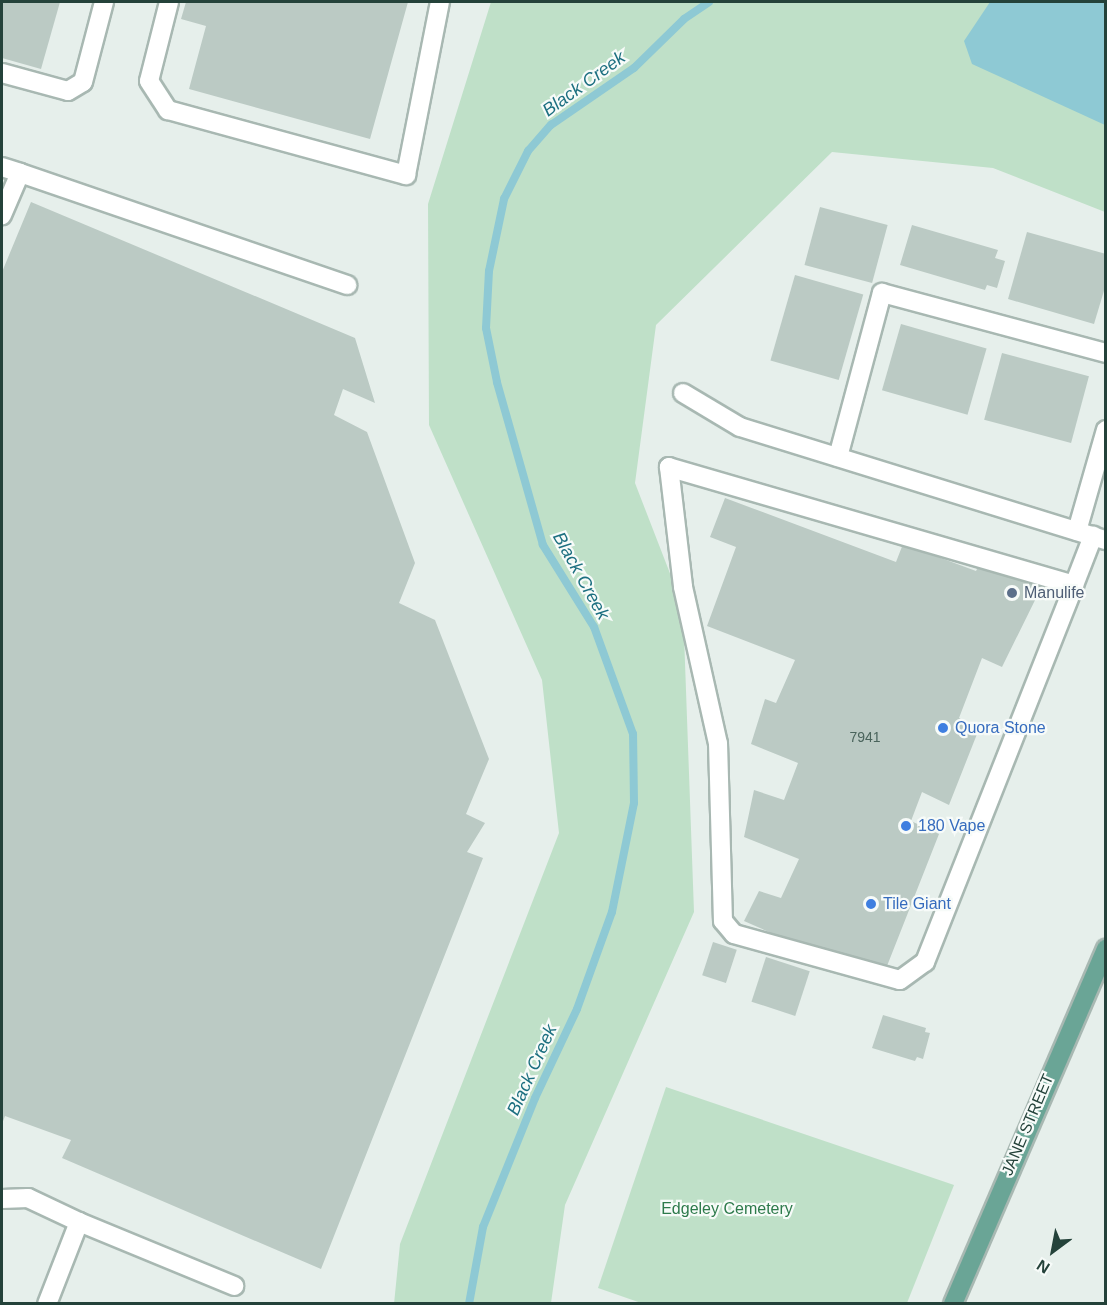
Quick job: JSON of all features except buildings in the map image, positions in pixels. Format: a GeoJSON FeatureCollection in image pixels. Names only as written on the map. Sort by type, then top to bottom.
{"type":"FeatureCollection","features":[{"type":"Feature","properties":{"kind":"main road","name":"JANE STREET"},"geometry":{"type":"LineString","coordinates":[[953,1304],[1106,948]]}},
{"type":"Feature","properties":{"kind":"lane"},"geometry":{"type":"LineString","coordinates":[[2,73],[68,91],[83,82],[104,2]]}},
{"type":"Feature","properties":{"kind":"lane"},"geometry":{"type":"LineString","coordinates":[[169,2],[149,81],[168,110],[406,175],[440,2]]}},
{"type":"Feature","properties":{"kind":"lane"},"geometry":{"type":"LineString","coordinates":[[2,167],[347,285]]}},
{"type":"Feature","properties":{"kind":"lane"},"geometry":{"type":"LineString","coordinates":[[2,215],[20,173]]}},
{"type":"Feature","properties":{"kind":"lane"},"geometry":{"type":"LineString","coordinates":[[838,457],[882,293],[1106,353]]}},
{"type":"Feature","properties":{"kind":"lane"},"geometry":{"type":"LineString","coordinates":[[683,393],[740,427],[1092,536]]}},
{"type":"Feature","properties":{"kind":"lane"},"geometry":{"type":"LineString","coordinates":[[1074,585],[669,468],[683,587],[718,743],[723,921],[734,934],[900,980],[925,962],[1074,585],[1092,536],[1106,430]]}},
{"type":"Feature","properties":{"kind":"lane"},"geometry":{"type":"LineString","coordinates":[[2,1199],[28,1198],[79,1222],[234,1286]]}},
{"type":"Feature","properties":{"kind":"lane"},"geometry":{"type":"LineString","coordinates":[[47,1304],[79,1222]]}},
{"type":"Feature","properties":{"kind":"green space"},"geometry":{"type":"Polygon","coordinates":[[[491,2],[1105,2],[1105,212],[993,168],[832,152],[656,325],[635,483],[683,607],[694,912],[565,1205],[551,1303],[394,1304],[400,1244],[559,833],[542,680],[429,425],[428,204],[491,2]]]}},
{"type":"Feature","properties":{"kind":"green space","name":"Edgeley Cemetery"},"geometry":{"type":"Polygon","coordinates":[[[666,1087],[954,1185],[907,1303],[644,1304],[598,1288],[666,1087]]]}},
{"type":"Feature","properties":{"kind":"water"},"geometry":{"type":"Polygon","coordinates":[[[990,2],[1105,2],[1105,125],[972,64],[964,41],[990,2]]]}},
{"type":"Feature","properties":{"kind":"waterway","name":"Black Creek"},"geometry":{"type":"LineString","coordinates":[[469,1304],[483,1227],[535,1098],[577,1009],[612,912],[634,803],[633,734],[594,627],[543,545],[497,382],[486,328],[489,271],[504,199],[528,151],[551,125],[634,68],[684,19],[709,2]]}},
{"type":"Feature","properties":{"kind":"place","name":"Manulife"},"geometry":{"type":"Point","coordinates":[1012,593]}},
{"type":"Feature","properties":{"kind":"place","name":"Quora Stone"},"geometry":{"type":"Point","coordinates":[943,728]}},
{"type":"Feature","properties":{"kind":"place","name":"180 Vape"},"geometry":{"type":"Point","coordinates":[906,826]}},
{"type":"Feature","properties":{"kind":"place","name":"Tile Giant"},"geometry":{"type":"Point","coordinates":[871,904]}}]}
